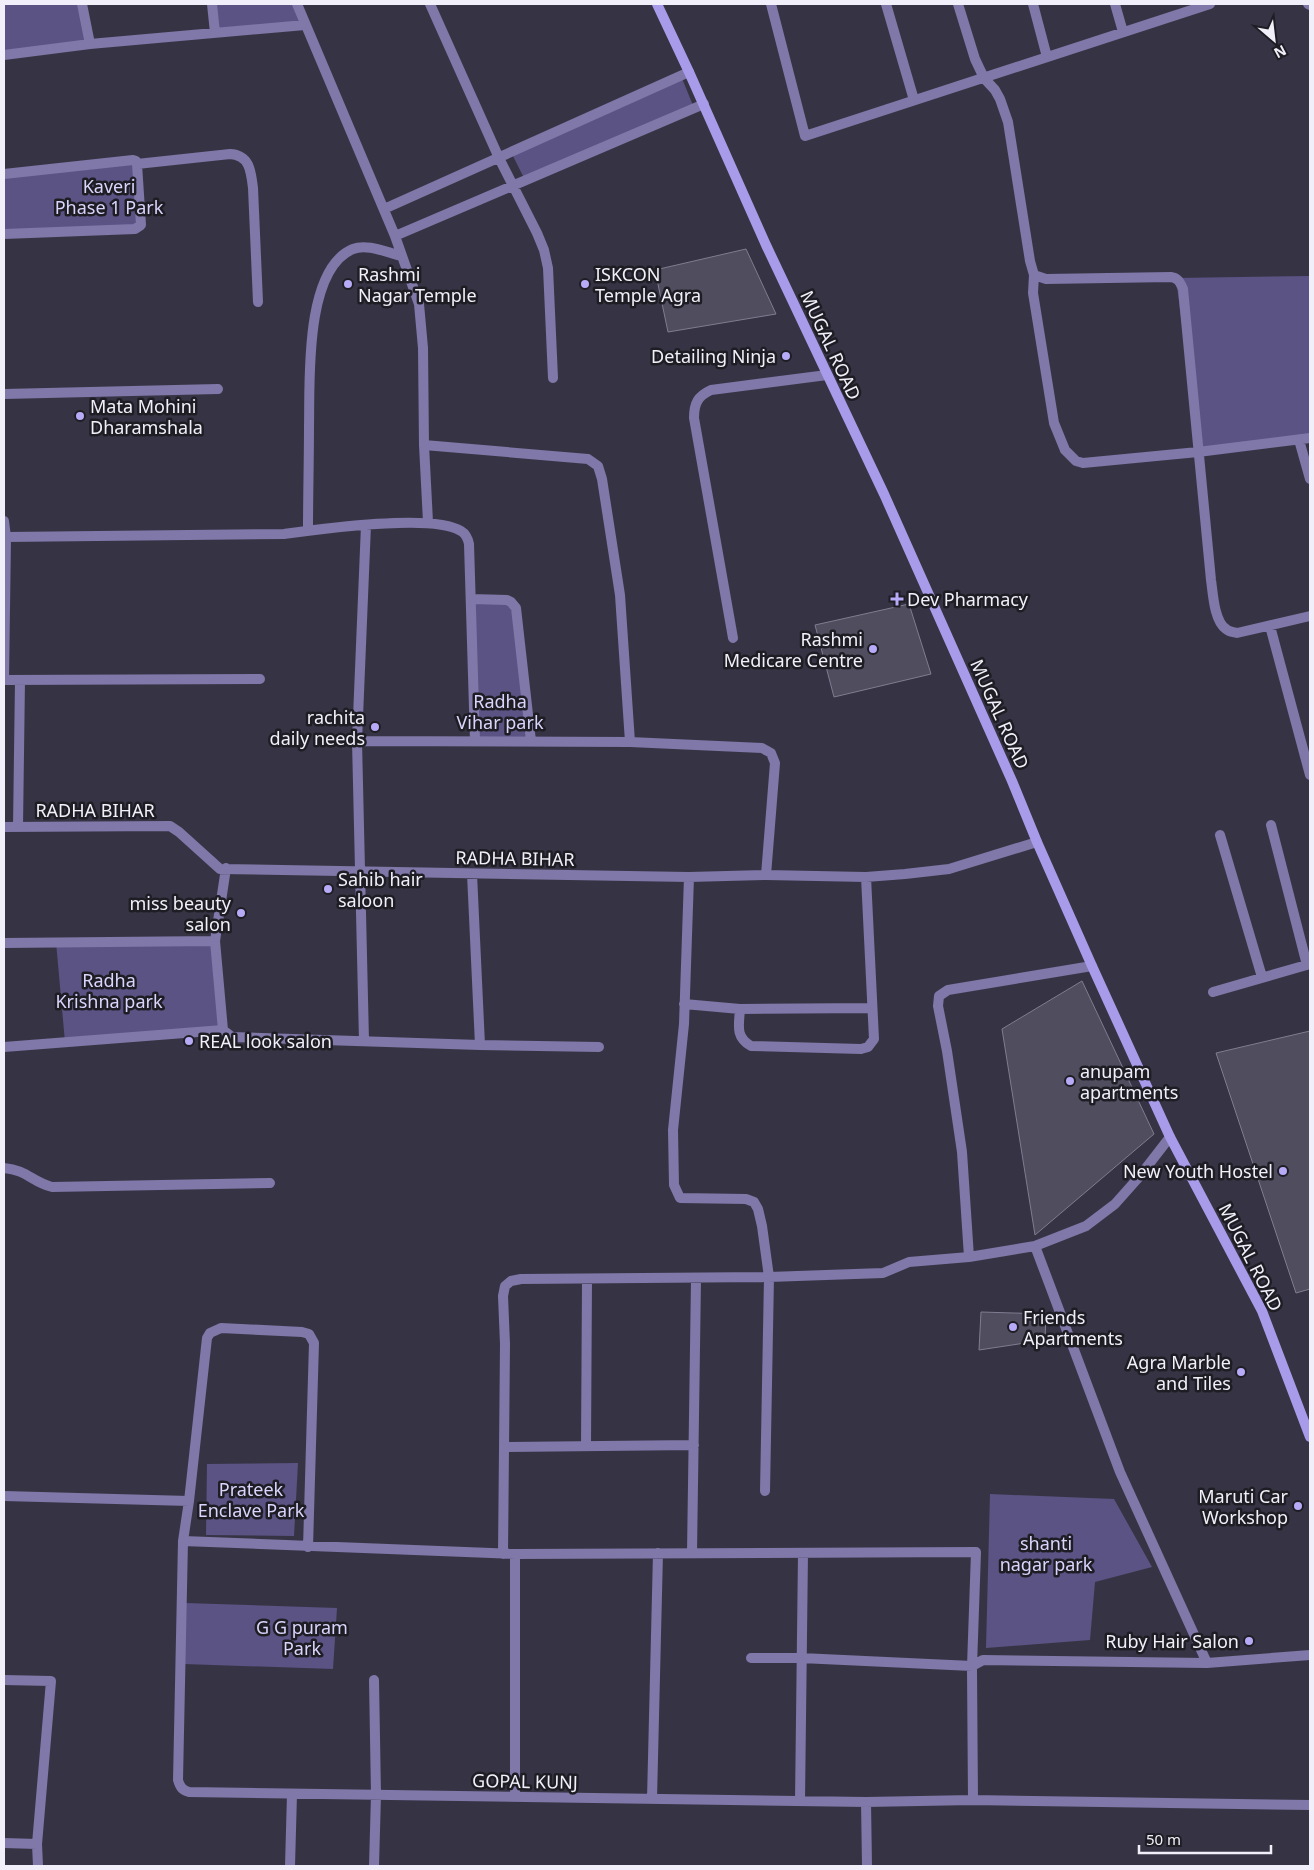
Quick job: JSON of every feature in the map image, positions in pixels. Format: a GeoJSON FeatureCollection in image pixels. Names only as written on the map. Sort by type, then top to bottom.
{"type":"FeatureCollection","features":[{"type":"Feature","properties":{"kind":"street"},"geometry":{"type":"LineString","coordinates":[[82,4],[90,44]]}},
{"type":"Feature","properties":{"kind":"street"},"geometry":{"type":"LineString","coordinates":[[212,4],[215,33]]}},
{"type":"Feature","properties":{"kind":"street"},"geometry":{"type":"LineString","coordinates":[[297,4],[395,236],[419,304],[422,324],[424,445],[428,522]]}},
{"type":"Feature","properties":{"kind":"street"},"geometry":{"type":"LineString","coordinates":[[430,4],[498,158],[537,233],[547,259],[553,378]]}},
{"type":"Feature","properties":{"kind":"street","name":"MUGAL ROAD"},"geometry":{"type":"LineString","coordinates":[[657,4],[704,104],[766,245],[884,494],[1092,966],[1170,1137],[1262,1311],[1310,1438]]}},
{"type":"Feature","properties":{"kind":"street"},"geometry":{"type":"LineString","coordinates":[[771,4],[805,136],[1210,4]]}},
{"type":"Feature","properties":{"kind":"street"},"geometry":{"type":"LineString","coordinates":[[886,4],[914,100]]}},
{"type":"Feature","properties":{"kind":"street"},"geometry":{"type":"LineString","coordinates":[[958,4],[970,45],[984,78],[995,90],[1004,108],[1008,122],[1030,261],[1034,275],[1033,292],[1054,423],[1060,440],[1070,457],[1083,463],[1198,452],[1310,438]]}},
{"type":"Feature","properties":{"kind":"street"},"geometry":{"type":"LineString","coordinates":[[1033,4],[1047,56]]}},
{"type":"Feature","properties":{"kind":"street"},"geometry":{"type":"LineString","coordinates":[[1116,4],[1123,32]]}},
{"type":"Feature","properties":{"kind":"street"},"geometry":{"type":"LineString","coordinates":[[4,55],[90,44],[305,25]]}},
{"type":"Feature","properties":{"kind":"street"},"geometry":{"type":"LineString","coordinates":[[384,209],[689,72]]}},
{"type":"Feature","properties":{"kind":"street"},"geometry":{"type":"LineString","coordinates":[[395,236],[704,104]]}},
{"type":"Feature","properties":{"kind":"street"},"geometry":{"type":"LineString","coordinates":[[137,164],[230,154],[242,156],[246,159],[251,172],[253,188],[258,302]]}},
{"type":"Feature","properties":{"kind":"street"},"geometry":{"type":"LineString","coordinates":[[4,174],[136,161],[141,225],[136,229],[4,234]]}},
{"type":"Feature","properties":{"kind":"street"},"geometry":{"type":"LineString","coordinates":[[308,530],[311,342],[320,296],[332,267],[351,250],[365,247],[402,256]]}},
{"type":"Feature","properties":{"kind":"street"},"geometry":{"type":"LineString","coordinates":[[1034,275],[1046,279],[1171,277],[1180,281],[1183,289],[1211,580],[1215,608],[1220,622],[1228,631],[1237,632],[1310,616]]}},
{"type":"Feature","properties":{"kind":"street"},"geometry":{"type":"LineString","coordinates":[[733,638],[694,418],[694,407],[697,399],[711,390],[827,375]]}},
{"type":"Feature","properties":{"kind":"street"},"geometry":{"type":"LineString","coordinates":[[4,394],[218,389]]}},
{"type":"Feature","properties":{"kind":"street"},"geometry":{"type":"LineString","coordinates":[[1298,440],[1310,479]]}},
{"type":"Feature","properties":{"kind":"street"},"geometry":{"type":"LineString","coordinates":[[424,445],[588,459],[598,466],[602,479],[620,595],[630,742]]}},
{"type":"Feature","properties":{"kind":"street"},"geometry":{"type":"LineString","coordinates":[[4,521],[6,537],[4,680],[260,679]]}},
{"type":"Feature","properties":{"kind":"street"},"geometry":{"type":"LineString","coordinates":[[6,537],[284,534],[366,525],[428,522],[460,530],[468,538],[472,599],[475,741]]}},
{"type":"Feature","properties":{"kind":"street"},"geometry":{"type":"LineString","coordinates":[[364,1041],[357,741],[366,525]]}},
{"type":"Feature","properties":{"kind":"street"},"geometry":{"type":"LineString","coordinates":[[472,599],[507,600],[516,608],[531,741]]}},
{"type":"Feature","properties":{"kind":"street"},"geometry":{"type":"LineString","coordinates":[[1270,626],[1310,775]]}},
{"type":"Feature","properties":{"kind":"street"},"geometry":{"type":"LineString","coordinates":[[18,827],[20,680]]}},
{"type":"Feature","properties":{"kind":"street"},"geometry":{"type":"LineString","coordinates":[[357,741],[630,742],[762,748],[771,753],[775,763],[766,875]]}},
{"type":"Feature","properties":{"kind":"street"},"geometry":{"type":"LineString","coordinates":[[1213,992],[1309,964],[1271,825]]}},
{"type":"Feature","properties":{"kind":"street","name":"RADHA BIHAR"},"geometry":{"type":"LineString","coordinates":[[4,827],[170,826],[220,869],[472,874],[866,877],[950,869],[1037,842]]}},
{"type":"Feature","properties":{"kind":"street"},"geometry":{"type":"LineString","coordinates":[[1220,836],[1262,977]]}},
{"type":"Feature","properties":{"kind":"street"},"geometry":{"type":"LineString","coordinates":[[223,1030],[214,941],[226,868]]}},
{"type":"Feature","properties":{"kind":"street"},"geometry":{"type":"LineString","coordinates":[[472,874],[480,1045]]}},
{"type":"Feature","properties":{"kind":"street"},"geometry":{"type":"LineString","coordinates":[[689,877],[684,1024],[673,1130],[674,1185],[680,1198],[746,1199],[754,1202],[758,1209],[769,1277],[765,1491]]}},
{"type":"Feature","properties":{"kind":"street"},"geometry":{"type":"LineString","coordinates":[[740,1009],[739,1033],[743,1042],[751,1046],[861,1049],[868,1047],[874,1039],[866,877]]}},
{"type":"Feature","properties":{"kind":"street"},"geometry":{"type":"LineString","coordinates":[[4,943],[214,941]]}},
{"type":"Feature","properties":{"kind":"street"},"geometry":{"type":"LineString","coordinates":[[969,1257],[962,1152],[947,1051],[938,1006],[939,996],[948,990],[1092,966]]}},
{"type":"Feature","properties":{"kind":"street"},"geometry":{"type":"LineString","coordinates":[[684,1004],[740,1009],[872,1008]]}},
{"type":"Feature","properties":{"kind":"street"},"geometry":{"type":"LineString","coordinates":[[4,1047],[223,1030],[232,1037],[599,1047]]}},
{"type":"Feature","properties":{"kind":"street"},"geometry":{"type":"LineString","coordinates":[[503,1554],[503,1296],[505,1286],[512,1281],[521,1279],[769,1277],[883,1273],[909,1262],[969,1257],[1035,1246],[1086,1226],[1116,1204],[1170,1137]]}},
{"type":"Feature","properties":{"kind":"street"},"geometry":{"type":"LineString","coordinates":[[4,1168],[23,1172],[43,1185],[52,1188],[270,1183]]}},
{"type":"Feature","properties":{"kind":"street"},"geometry":{"type":"LineString","coordinates":[[1035,1246],[1120,1472],[1207,1663]]}},
{"type":"Feature","properties":{"kind":"street"},"geometry":{"type":"LineString","coordinates":[[692,1553],[696,1278]]}},
{"type":"Feature","properties":{"kind":"street"},"geometry":{"type":"LineString","coordinates":[[586,1446],[587,1279]]}},
{"type":"Feature","properties":{"kind":"street"},"geometry":{"type":"LineString","coordinates":[[308,1547],[314,1344],[309,1334],[302,1332],[221,1328],[210,1333],[207,1338],[184,1541],[308,1547],[503,1554],[976,1552],[972,1666],[973,1800]]}},
{"type":"Feature","properties":{"kind":"street"},"geometry":{"type":"LineString","coordinates":[[504,1447],[694,1446]]}},
{"type":"Feature","properties":{"kind":"street"},"geometry":{"type":"LineString","coordinates":[[4,1496],[189,1501]]}},
{"type":"Feature","properties":{"kind":"street","name":"GOPAL KUNJ"},"geometry":{"type":"LineString","coordinates":[[184,1541],[178,1780],[184,1791],[866,1802],[973,1800],[1310,1805]]}},
{"type":"Feature","properties":{"kind":"street"},"geometry":{"type":"LineString","coordinates":[[800,1801],[803,1553]]}},
{"type":"Feature","properties":{"kind":"street"},"geometry":{"type":"LineString","coordinates":[[515,1554],[515,1797]]}},
{"type":"Feature","properties":{"kind":"street"},"geometry":{"type":"LineString","coordinates":[[652,1799],[658,1554]]}},
{"type":"Feature","properties":{"kind":"street"},"geometry":{"type":"LineString","coordinates":[[751,1658],[802,1658],[972,1666],[983,1660],[1207,1663],[1310,1655]]}},
{"type":"Feature","properties":{"kind":"street"},"geometry":{"type":"LineString","coordinates":[[4,1680],[51,1681],[37,1844],[38,1866]]}},
{"type":"Feature","properties":{"kind":"street"},"geometry":{"type":"LineString","coordinates":[[374,1680],[376,1795],[374,1866]]}},
{"type":"Feature","properties":{"kind":"street"},"geometry":{"type":"LineString","coordinates":[[290,1866],[292,1794]]}},
{"type":"Feature","properties":{"kind":"street"},"geometry":{"type":"LineString","coordinates":[[866,1802],[867,1866]]}},
{"type":"Feature","properties":{"kind":"street"},"geometry":{"type":"LineString","coordinates":[[4,1843],[37,1844]]}},
{"type":"Feature","properties":{"kind":"green space"},"geometry":{"type":"Polygon","coordinates":[[[4,4],[82,4],[90,44],[4,55],[4,4]]]}},
{"type":"Feature","properties":{"kind":"green space"},"geometry":{"type":"Polygon","coordinates":[[[213,4],[297,4],[305,25],[215,33],[213,4]]]}},
{"type":"Feature","properties":{"kind":"green space"},"geometry":{"type":"Polygon","coordinates":[[[681,76],[694,108],[525,180],[511,152],[681,76]]]}},
{"type":"Feature","properties":{"kind":"green space","name":"Kaveri Phase 1 Park"},"geometry":{"type":"Polygon","coordinates":[[[137,164],[141,225],[4,233],[4,175],[137,164]]]}},
{"type":"Feature","properties":{"kind":"green space"},"geometry":{"type":"Polygon","coordinates":[[[1310,276],[1310,438],[1198,452],[1176,278],[1310,276]]]}},
{"type":"Feature","properties":{"kind":"green space","name":"Radha Vihar park"},"geometry":{"type":"Polygon","coordinates":[[[472,599],[511,602],[531,741],[475,741],[472,599]]]}},
{"type":"Feature","properties":{"kind":"green space","name":"Radha Krishna park"},"geometry":{"type":"Polygon","coordinates":[[[215,941],[223,1030],[65,1042],[56,942],[215,941]]]}},
{"type":"Feature","properties":{"kind":"green space","name":"Prateek Enclave Park"},"geometry":{"type":"Polygon","coordinates":[[[298,1463],[294,1536],[206,1535],[207,1464],[298,1463]]]}},
{"type":"Feature","properties":{"kind":"green space","name":"shanti nagar park"},"geometry":{"type":"Polygon","coordinates":[[[990,1494],[1114,1499],[1152,1567],[1095,1582],[1090,1640],[986,1648],[990,1494]]]}},
{"type":"Feature","properties":{"kind":"green space","name":"G G puram Park"},"geometry":{"type":"Polygon","coordinates":[[[185,1603],[337,1608],[333,1669],[184,1664],[185,1603]]]}},
{"type":"Feature","properties":{"kind":"building"},"geometry":{"type":"Polygon","coordinates":[[[746,249],[776,314],[668,332],[655,270],[746,249]]]}},
{"type":"Feature","properties":{"kind":"building","name":"Rashmi Medicare Centre"},"geometry":{"type":"Polygon","coordinates":[[[909,604],[931,674],[834,697],[815,625],[909,604]]]}},
{"type":"Feature","properties":{"kind":"building","name":"anupam apartments"},"geometry":{"type":"Polygon","coordinates":[[[1082,981],[1154,1134],[1035,1235],[1002,1029],[1082,981]]]}},
{"type":"Feature","properties":{"kind":"building","name":"New Youth Hostel"},"geometry":{"type":"Polygon","coordinates":[[[1310,1031],[1310,1289],[1296,1293],[1216,1053],[1310,1031]]]}},
{"type":"Feature","properties":{"kind":"building","name":"Friends Apartments"},"geometry":{"type":"Polygon","coordinates":[[[981,1312],[1046,1314],[1045,1340],[979,1350],[981,1312]]]}},
{"type":"Feature","properties":{"kind":"place","name":"Rashmi Nagar Temple"},"geometry":{"type":"Point","coordinates":[348,284]}},
{"type":"Feature","properties":{"kind":"place","name":"ISKCON Temple Agra"},"geometry":{"type":"Point","coordinates":[585,284]}},
{"type":"Feature","properties":{"kind":"place","name":"Detailing Ninja"},"geometry":{"type":"Point","coordinates":[786,356]}},
{"type":"Feature","properties":{"kind":"place","name":"Mata Mohini Dharamshala"},"geometry":{"type":"Point","coordinates":[80,416]}},
{"type":"Feature","properties":{"kind":"place","name":"Dev Pharmacy"},"geometry":{"type":"Point","coordinates":[897,599]}},
{"type":"Feature","properties":{"kind":"place","name":"Rashmi Medicare Centre"},"geometry":{"type":"Point","coordinates":[873,649]}},
{"type":"Feature","properties":{"kind":"place","name":"rachita daily needs"},"geometry":{"type":"Point","coordinates":[375,727]}},
{"type":"Feature","properties":{"kind":"place","name":"Sahib hair saloon"},"geometry":{"type":"Point","coordinates":[328,889]}},
{"type":"Feature","properties":{"kind":"place","name":"miss beauty salon"},"geometry":{"type":"Point","coordinates":[241,913]}},
{"type":"Feature","properties":{"kind":"place","name":"REAL look salon"},"geometry":{"type":"Point","coordinates":[189,1041]}},
{"type":"Feature","properties":{"kind":"place","name":"anupam apartments"},"geometry":{"type":"Point","coordinates":[1070,1081]}},
{"type":"Feature","properties":{"kind":"place","name":"New Youth Hostel"},"geometry":{"type":"Point","coordinates":[1283,1171]}},
{"type":"Feature","properties":{"kind":"place","name":"Friends Apartments"},"geometry":{"type":"Point","coordinates":[1013,1327]}},
{"type":"Feature","properties":{"kind":"place","name":"Agra Marble and Tiles"},"geometry":{"type":"Point","coordinates":[1241,1372]}},
{"type":"Feature","properties":{"kind":"place","name":"Maruti Car Workshop"},"geometry":{"type":"Point","coordinates":[1298,1506]}},
{"type":"Feature","properties":{"kind":"place","name":"Ruby Hair Salon"},"geometry":{"type":"Point","coordinates":[1249,1641]}}]}
